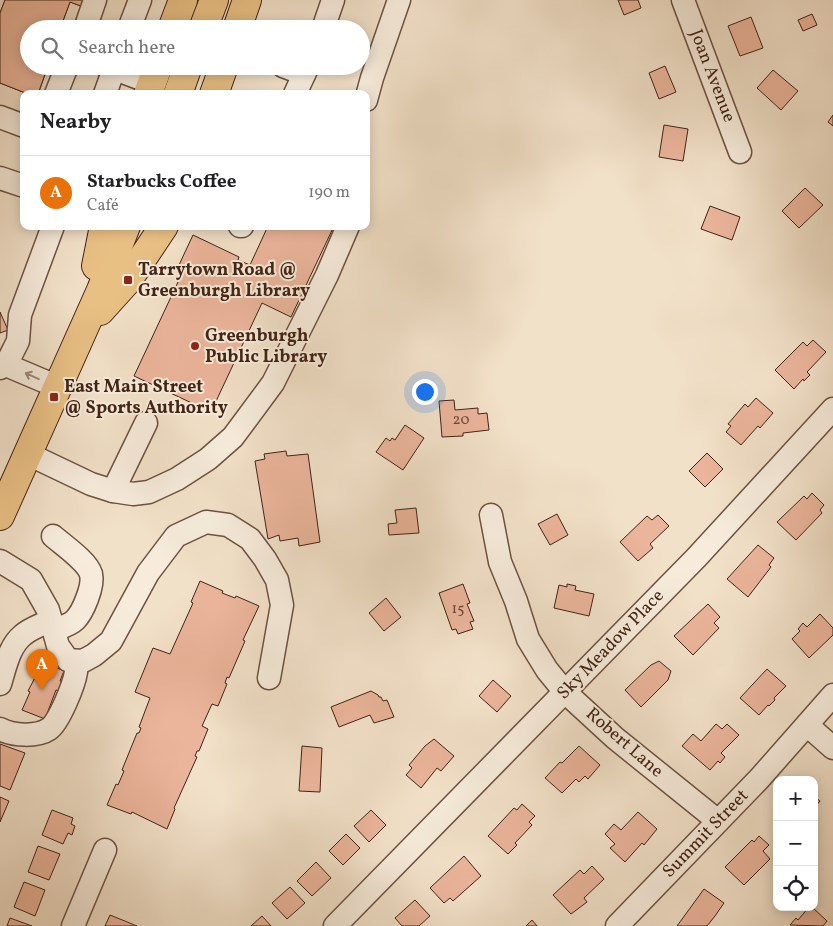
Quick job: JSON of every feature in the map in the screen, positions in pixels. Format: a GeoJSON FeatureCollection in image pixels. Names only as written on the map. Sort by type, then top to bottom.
{"type":"FeatureCollection","features":[{"type":"Feature","properties":{"kind":"main road"},"geometry":{"type":"LineString","coordinates":[[175,20],[183,0]]}},
{"type":"Feature","properties":{"kind":"main road"},"geometry":{"type":"LineString","coordinates":[[206,20],[214,0]]}},
{"type":"Feature","properties":{"kind":"main road"},"geometry":{"type":"LineString","coordinates":[[240,20],[247,0]]}},
{"type":"Feature","properties":{"kind":"main road"},"geometry":{"type":"LineString","coordinates":[[179,90],[185,75]]}},
{"type":"Feature","properties":{"kind":"main road"},"geometry":{"type":"LineString","coordinates":[[215,90],[221,75]]}},
{"type":"Feature","properties":{"kind":"main road"},"geometry":{"type":"LineString","coordinates":[[84,329],[103,230]]}},
{"type":"Feature","properties":{"kind":"main road"},"geometry":{"type":"LineString","coordinates":[[0,516],[84,329],[124,230]]}},
{"type":"Feature","properties":{"kind":"main road"},"geometry":{"type":"LineString","coordinates":[[84,329],[128,280],[161,230]]}},
{"type":"Feature","properties":{"kind":"street"},"geometry":{"type":"LineString","coordinates":[[88,20],[95,0]]}},
{"type":"Feature","properties":{"kind":"street"},"geometry":{"type":"LineString","coordinates":[[132,20],[140,0]]}},
{"type":"Feature","properties":{"kind":"street"},"geometry":{"type":"LineString","coordinates":[[325,20],[333,0]]}},
{"type":"Feature","properties":{"kind":"street"},"geometry":{"type":"LineString","coordinates":[[369,90],[399,0]]}},
{"type":"Feature","properties":{"kind":"street","name":"Joan Avenue"},"geometry":{"type":"LineString","coordinates":[[683,0],[740,152]]}},
{"type":"Feature","properties":{"kind":"street"},"geometry":{"type":"LineString","coordinates":[[58,90],[63,75]]}},
{"type":"Feature","properties":{"kind":"street"},"geometry":{"type":"LineString","coordinates":[[106,90],[110,75]]}},
{"type":"Feature","properties":{"kind":"street"},"geometry":{"type":"LineString","coordinates":[[134,75],[153,81]]}},
{"type":"Feature","properties":{"kind":"street"},"geometry":{"type":"LineString","coordinates":[[0,117],[20,124]]}},
{"type":"Feature","properties":{"kind":"street"},"geometry":{"type":"LineString","coordinates":[[0,178],[20,185]]}},
{"type":"Feature","properties":{"kind":"street"},"geometry":{"type":"LineString","coordinates":[[52,230],[20,314],[18,341],[3,366],[58,387]]}},
{"type":"Feature","properties":{"kind":"street"},"geometry":{"type":"LineString","coordinates":[[28,454],[91,484],[113,491],[133,494],[149,492],[177,479],[208,459],[233,436],[272,383],[331,267],[346,230]]}},
{"type":"Feature","properties":{"kind":"street","name":"Sky Meadow Place"},"geometry":{"type":"LineString","coordinates":[[335,926],[696,558],[833,408]]}},
{"type":"Feature","properties":{"kind":"street"},"geometry":{"type":"LineString","coordinates":[[113,491],[146,423]]}},
{"type":"Feature","properties":{"kind":"street","name":"Robert Lane"},"geometry":{"type":"LineString","coordinates":[[491,515],[500,562],[516,601],[528,639],[547,670],[565,692],[615,738],[718,821]]}},
{"type":"Feature","properties":{"kind":"street"},"geometry":{"type":"LineString","coordinates":[[0,561],[31,580],[48,610],[58,646],[68,660],[83,661],[112,641],[148,572],[176,536],[206,522],[228,525],[250,539],[266,559],[277,580],[282,605],[269,678]]}},
{"type":"Feature","properties":{"kind":"street"},"geometry":{"type":"LineString","coordinates":[[0,684],[10,653],[17,640],[30,630],[74,621],[83,607],[91,585],[91,573],[84,564],[53,536]]}},
{"type":"Feature","properties":{"kind":"street"},"geometry":{"type":"LineString","coordinates":[[0,730],[19,734],[48,730],[59,716],[73,685],[76,671],[75,661]]}},
{"type":"Feature","properties":{"kind":"street","name":"Summit Street"},"geometry":{"type":"LineString","coordinates":[[617,926],[759,779],[833,695]]}},
{"type":"Feature","properties":{"kind":"street"},"geometry":{"type":"LineString","coordinates":[[807,725],[833,748]]}},
{"type":"Feature","properties":{"kind":"street"},"geometry":{"type":"LineString","coordinates":[[73,926],[105,850]]}},
{"type":"Feature","properties":{"kind":"building"},"geometry":{"type":"Polygon","coordinates":[[[5,0],[83,0],[81,6],[70,2],[63,20],[20,20],[20,75],[45,75],[39,90],[20,91],[0,83],[0,13],[5,0]]]}},
{"type":"Feature","properties":{"kind":"building"},"geometry":{"type":"Polygon","coordinates":[[[5,0],[83,0],[81,6],[70,2],[63,20],[20,20],[20,75],[45,75],[39,90],[20,91],[0,83],[0,13],[5,0]]]}},
{"type":"Feature","properties":{"kind":"building"},"geometry":{"type":"Polygon","coordinates":[[[618,0],[638,0],[641,8],[624,15],[618,0]]]}},
{"type":"Feature","properties":{"kind":"building"},"geometry":{"type":"Polygon","coordinates":[[[812,14],[817,25],[803,31],[798,20],[812,14]]]}},
{"type":"Feature","properties":{"kind":"building"},"geometry":{"type":"Polygon","coordinates":[[[751,17],[763,48],[740,56],[728,26],[751,17]]]}},
{"type":"Feature","properties":{"kind":"building"},"geometry":{"type":"Polygon","coordinates":[[[665,66],[676,92],[659,99],[649,73],[665,66]]]}},
{"type":"Feature","properties":{"kind":"building"},"geometry":{"type":"Polygon","coordinates":[[[773,70],[798,91],[781,110],[757,88],[773,70]]]}},
{"type":"Feature","properties":{"kind":"building"},"geometry":{"type":"Polygon","coordinates":[[[833,115],[833,126],[828,122],[833,115]]]}},
{"type":"Feature","properties":{"kind":"building"},"geometry":{"type":"Polygon","coordinates":[[[664,125],[688,129],[683,161],[659,157],[664,125]]]}},
{"type":"Feature","properties":{"kind":"building"},"geometry":{"type":"Polygon","coordinates":[[[805,188],[823,205],[799,228],[782,211],[805,188]]]}},
{"type":"Feature","properties":{"kind":"building"},"geometry":{"type":"Polygon","coordinates":[[[710,206],[740,217],[732,240],[701,229],[710,206]]]}},
{"type":"Feature","properties":{"kind":"building","name":"Greenburgh Public Library"},"geometry":{"type":"Polygon","coordinates":[[[266,230],[332,230],[291,317],[262,303],[211,412],[134,376],[185,267],[179,265],[193,235],[239,257],[238,260],[250,265],[266,230]]]}},
{"type":"Feature","properties":{"kind":"building"},"geometry":{"type":"Polygon","coordinates":[[[0,312],[8,330],[0,333],[0,312]]]}},
{"type":"Feature","properties":{"kind":"building"},"geometry":{"type":"Polygon","coordinates":[[[813,340],[826,352],[807,372],[810,375],[804,381],[803,379],[794,389],[775,370],[803,342],[807,346],[813,340]]]}},
{"type":"Feature","properties":{"kind":"building"},"geometry":{"type":"Polygon","coordinates":[[[756,398],[773,413],[741,445],[726,432],[731,426],[728,424],[745,404],[748,407],[756,398]]]}},
{"type":"Feature","properties":{"kind":"building"},"geometry":{"type":"Polygon","coordinates":[[[454,400],[455,410],[478,408],[478,414],[487,413],[489,430],[463,433],[463,436],[442,437],[439,401],[454,400]]]}},
{"type":"Feature","properties":{"kind":"building"},"geometry":{"type":"Polygon","coordinates":[[[405,425],[424,438],[403,470],[376,452],[386,438],[390,441],[392,438],[395,440],[405,425]]]}},
{"type":"Feature","properties":{"kind":"building"},"geometry":{"type":"Polygon","coordinates":[[[286,451],[287,456],[308,454],[320,542],[299,546],[298,538],[280,541],[279,535],[268,539],[255,461],[265,459],[264,454],[286,451]]]}},
{"type":"Feature","properties":{"kind":"building"},"geometry":{"type":"Polygon","coordinates":[[[707,453],[723,469],[705,487],[689,471],[707,453]]]}},
{"type":"Feature","properties":{"kind":"building"},"geometry":{"type":"Polygon","coordinates":[[[812,493],[824,505],[820,510],[822,513],[796,540],[777,522],[804,496],[807,499],[812,493]]]}},
{"type":"Feature","properties":{"kind":"building"},"geometry":{"type":"Polygon","coordinates":[[[416,508],[419,533],[389,535],[388,524],[397,523],[395,510],[416,508]]]}},
{"type":"Feature","properties":{"kind":"building"},"geometry":{"type":"Polygon","coordinates":[[[557,514],[568,535],[550,545],[538,524],[557,514]]]}},
{"type":"Feature","properties":{"kind":"building"},"geometry":{"type":"Polygon","coordinates":[[[658,515],[669,526],[650,544],[653,548],[638,561],[620,542],[647,516],[652,520],[658,515]]]}},
{"type":"Feature","properties":{"kind":"building"},"geometry":{"type":"Polygon","coordinates":[[[758,545],[774,558],[769,565],[771,567],[748,597],[727,579],[758,545]]]}},
{"type":"Feature","properties":{"kind":"building"},"geometry":{"type":"Polygon","coordinates":[[[200,581],[223,591],[222,593],[235,598],[236,596],[259,606],[243,640],[245,641],[229,678],[227,677],[225,683],[227,684],[218,706],[212,704],[202,726],[208,729],[199,751],[197,751],[195,756],[197,757],[174,808],[167,829],[132,812],[131,814],[107,805],[124,771],[122,770],[137,733],[139,733],[141,728],[139,727],[150,698],[135,692],[153,648],[170,654],[193,603],[191,602],[200,581]]]}},
{"type":"Feature","properties":{"kind":"building"},"geometry":{"type":"Polygon","coordinates":[[[463,584],[470,603],[467,604],[474,621],[470,622],[473,629],[458,634],[456,629],[452,630],[439,593],[463,584]]]}},
{"type":"Feature","properties":{"kind":"building"},"geometry":{"type":"Polygon","coordinates":[[[567,584],[576,586],[575,590],[594,594],[589,616],[554,608],[559,585],[567,587],[567,584]]]}},
{"type":"Feature","properties":{"kind":"building"},"geometry":{"type":"Polygon","coordinates":[[[386,598],[401,617],[384,631],[369,613],[386,598]]]}},
{"type":"Feature","properties":{"kind":"building"},"geometry":{"type":"Polygon","coordinates":[[[708,604],[720,617],[714,623],[719,628],[693,655],[674,636],[708,604]]]}},
{"type":"Feature","properties":{"kind":"building"},"geometry":{"type":"Polygon","coordinates":[[[820,614],[833,628],[833,635],[809,658],[792,639],[800,631],[798,629],[803,623],[807,627],[820,614]]]}},
{"type":"Feature","properties":{"kind":"building"},"geometry":{"type":"Polygon","coordinates":[[[659,661],[671,671],[668,680],[641,707],[625,690],[651,665],[659,661]]]}},
{"type":"Feature","properties":{"kind":"building"},"geometry":{"type":"Polygon","coordinates":[[[43,662],[64,671],[60,681],[64,683],[60,691],[56,690],[45,719],[22,710],[30,692],[28,691],[43,662]]]}},
{"type":"Feature","properties":{"kind":"building"},"geometry":{"type":"Polygon","coordinates":[[[767,669],[786,686],[759,715],[740,698],[767,669]]]}},
{"type":"Feature","properties":{"kind":"building"},"geometry":{"type":"Polygon","coordinates":[[[493,680],[511,696],[497,712],[479,696],[493,680]]]}},
{"type":"Feature","properties":{"kind":"building"},"geometry":{"type":"Polygon","coordinates":[[[371,691],[381,697],[383,701],[387,700],[394,717],[374,723],[370,715],[339,727],[331,707],[371,691]]]}},
{"type":"Feature","properties":{"kind":"building"},"geometry":{"type":"Polygon","coordinates":[[[716,724],[722,729],[727,724],[739,735],[721,753],[725,757],[720,763],[718,761],[710,770],[682,746],[693,734],[701,741],[716,724]]]}},
{"type":"Feature","properties":{"kind":"building"},"geometry":{"type":"Polygon","coordinates":[[[434,739],[454,756],[441,771],[437,768],[421,788],[406,775],[412,768],[409,765],[425,746],[434,739]]]}},
{"type":"Feature","properties":{"kind":"building"},"geometry":{"type":"Polygon","coordinates":[[[0,744],[25,753],[10,790],[0,786],[0,744]]]}},
{"type":"Feature","properties":{"kind":"building"},"geometry":{"type":"Polygon","coordinates":[[[302,746],[322,748],[320,792],[299,791],[302,746]]]}},
{"type":"Feature","properties":{"kind":"building"},"geometry":{"type":"Polygon","coordinates":[[[579,746],[600,765],[588,779],[585,776],[579,782],[576,779],[562,793],[545,778],[579,746]]]}},
{"type":"Feature","properties":{"kind":"building"},"geometry":{"type":"Polygon","coordinates":[[[0,797],[9,801],[0,822],[0,797]]]}},
{"type":"Feature","properties":{"kind":"building"},"geometry":{"type":"Polygon","coordinates":[[[522,804],[535,816],[529,822],[532,825],[515,843],[517,845],[508,854],[488,836],[514,808],[517,810],[522,804]]]}},
{"type":"Feature","properties":{"kind":"building"},"geometry":{"type":"Polygon","coordinates":[[[52,810],[73,818],[71,824],[75,826],[72,835],[68,833],[63,844],[42,835],[52,810]]]}},
{"type":"Feature","properties":{"kind":"building"},"geometry":{"type":"Polygon","coordinates":[[[371,810],[386,825],[369,842],[354,826],[371,810]]]}},
{"type":"Feature","properties":{"kind":"building"},"geometry":{"type":"Polygon","coordinates":[[[638,812],[657,829],[644,845],[642,843],[625,862],[610,848],[615,844],[605,834],[614,824],[621,830],[638,812]]]}},
{"type":"Feature","properties":{"kind":"building"},"geometry":{"type":"Polygon","coordinates":[[[346,834],[360,848],[343,865],[329,851],[346,834]]]}},
{"type":"Feature","properties":{"kind":"building"},"geometry":{"type":"Polygon","coordinates":[[[759,836],[769,845],[763,851],[770,859],[744,885],[725,867],[752,840],[754,842],[759,836]]]}},
{"type":"Feature","properties":{"kind":"building"},"geometry":{"type":"Polygon","coordinates":[[[38,846],[60,854],[49,880],[28,872],[38,846]]]}},
{"type":"Feature","properties":{"kind":"building"},"geometry":{"type":"Polygon","coordinates":[[[464,856],[481,876],[453,901],[450,898],[444,903],[430,888],[464,856]]]}},
{"type":"Feature","properties":{"kind":"building"},"geometry":{"type":"Polygon","coordinates":[[[316,862],[331,878],[312,896],[297,881],[316,862]]]}},
{"type":"Feature","properties":{"kind":"building"},"geometry":{"type":"Polygon","coordinates":[[[592,866],[604,879],[584,898],[587,902],[571,914],[553,895],[580,870],[584,874],[592,866]]]}},
{"type":"Feature","properties":{"kind":"building"},"geometry":{"type":"Polygon","coordinates":[[[24,882],[45,890],[35,916],[14,907],[24,882]]]}},
{"type":"Feature","properties":{"kind":"building"},"geometry":{"type":"Polygon","coordinates":[[[290,887],[305,903],[287,919],[272,903],[290,887]]]}},
{"type":"Feature","properties":{"kind":"building"},"geometry":{"type":"Polygon","coordinates":[[[704,889],[724,903],[715,916],[707,926],[677,926],[704,889]]]}},
{"type":"Feature","properties":{"kind":"building"},"geometry":{"type":"Polygon","coordinates":[[[415,900],[430,916],[419,926],[402,926],[395,918],[415,900]]]}},
{"type":"Feature","properties":{"kind":"building"},"geometry":{"type":"Polygon","coordinates":[[[806,911],[816,911],[827,921],[823,926],[790,925],[796,918],[798,920],[806,911]]]}},
{"type":"Feature","properties":{"kind":"building"},"geometry":{"type":"Polygon","coordinates":[[[110,915],[137,926],[105,926],[110,915]]]}},
{"type":"Feature","properties":{"kind":"building"},"geometry":{"type":"Polygon","coordinates":[[[262,916],[271,926],[251,926],[262,916]]]}},
{"type":"Feature","properties":{"kind":"building"},"geometry":{"type":"Polygon","coordinates":[[[10,918],[32,926],[7,926],[10,918]]]}},
{"type":"Feature","properties":{"kind":"building"},"geometry":{"type":"Polygon","coordinates":[[[532,920],[537,926],[526,926],[532,920]]]}},
{"type":"Feature","properties":{"kind":"place","name":"Tarrytown Road @ Greenburgh Library"},"geometry":{"type":"Point","coordinates":[128,280]}},
{"type":"Feature","properties":{"kind":"place","name":"Greenburgh Public Library"},"geometry":{"type":"Point","coordinates":[195,346]}},
{"type":"Feature","properties":{"kind":"place","name":"East Main Street @ Sports Authority"},"geometry":{"type":"Point","coordinates":[54,397]}},
{"type":"Feature","properties":{"kind":"place","name":"Starbucks Coffee"},"geometry":{"type":"Point","coordinates":[42,690]}}]}
